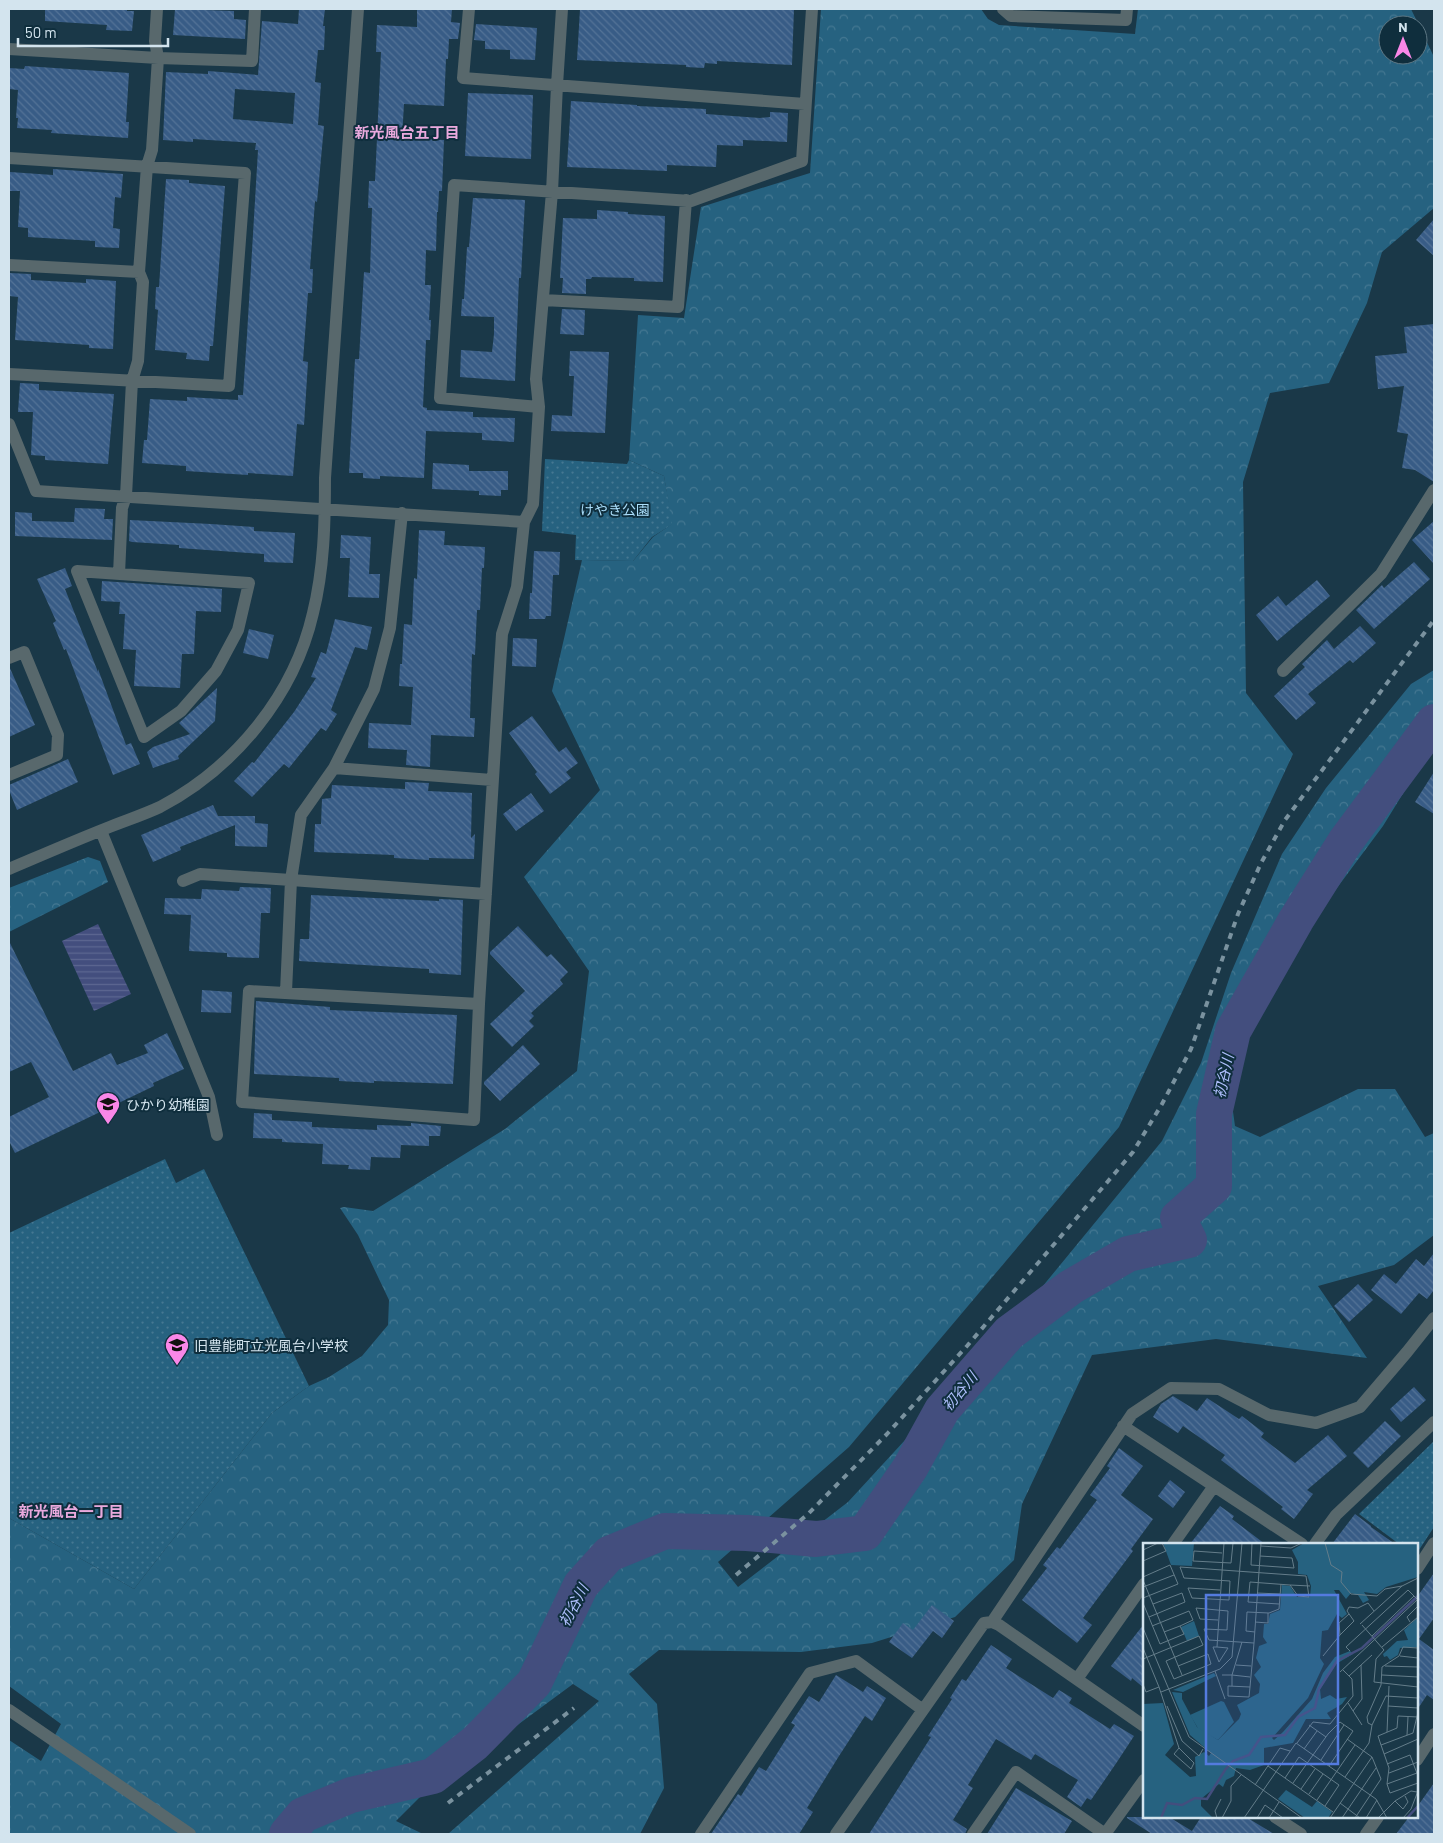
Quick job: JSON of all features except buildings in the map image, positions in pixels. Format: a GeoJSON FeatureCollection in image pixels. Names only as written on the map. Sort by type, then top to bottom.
{"type":"FeatureCollection","features":[{"type":"Feature","properties":{"kind":"street"},"geometry":{"type":"LineString","coordinates":[[119,574],[122,508],[126,496],[132,381],[138,361],[143,282],[139,272],[147,166],[152,150],[158,58],[155,41],[157,9]]}},
{"type":"Feature","properties":{"kind":"street"},"geometry":{"type":"LineString","coordinates":[[9,49],[158,58],[252,61],[255,9]]}},
{"type":"Feature","properties":{"kind":"street"},"geometry":{"type":"LineString","coordinates":[[9,868],[159,807],[205,779],[242,744],[270,710],[290,675],[303,646],[313,615],[320,580],[325,510],[325,478],[358,9]]}},
{"type":"Feature","properties":{"kind":"street"},"geometry":{"type":"LineString","coordinates":[[469,9],[463,78],[805,104]]}},
{"type":"Feature","properties":{"kind":"street"},"geometry":{"type":"LineString","coordinates":[[479,1004],[249,991],[242,1102],[474,1120],[479,1004],[502,634],[517,588],[524,522],[533,504],[538,406],[536,379],[552,192],[562,9]]}},
{"type":"Feature","properties":{"kind":"street"},"geometry":{"type":"LineString","coordinates":[[538,406],[440,398],[454,185],[691,201],[802,161],[812,9]]}},
{"type":"Feature","properties":{"kind":"street"},"geometry":{"type":"LineString","coordinates":[[1003,9],[1011,16],[1126,20],[1127,9]]}},
{"type":"Feature","properties":{"kind":"street"},"geometry":{"type":"LineString","coordinates":[[9,158],[244,173],[229,386],[9,374]]}},
{"type":"Feature","properties":{"kind":"street"},"geometry":{"type":"LineString","coordinates":[[544,300],[678,307],[686,200]]}},
{"type":"Feature","properties":{"kind":"street"},"geometry":{"type":"LineString","coordinates":[[9,265],[139,272]]}},
{"type":"Feature","properties":{"kind":"street"},"geometry":{"type":"LineString","coordinates":[[9,424],[36,491],[524,522]]}},
{"type":"Feature","properties":{"kind":"street"},"geometry":{"type":"LineString","coordinates":[[1283,671],[1381,574],[1434,490]]}},
{"type":"Feature","properties":{"kind":"street"},"geometry":{"type":"LineString","coordinates":[[286,992],[291,880],[301,815],[334,768],[374,688],[390,628],[402,513]]}},
{"type":"Feature","properties":{"kind":"street"},"geometry":{"type":"LineString","coordinates":[[77,571],[119,574],[249,583],[238,630],[216,671],[181,710],[144,737],[77,571]]}},
{"type":"Feature","properties":{"kind":"street"},"geometry":{"type":"LineString","coordinates":[[9,658],[24,652],[58,735],[57,755],[9,775]]}},
{"type":"Feature","properties":{"kind":"street"},"geometry":{"type":"LineString","coordinates":[[334,768],[492,780]]}},
{"type":"Feature","properties":{"kind":"street"},"geometry":{"type":"LineString","coordinates":[[101,831],[209,1097],[217,1134]]}},
{"type":"Feature","properties":{"kind":"street"},"geometry":{"type":"LineString","coordinates":[[183,881],[200,874],[486,894]]}},
{"type":"Feature","properties":{"kind":"street"},"geometry":{"type":"LineString","coordinates":[[836,1834],[981,1627],[992,1622],[1132,1414],[1172,1388],[1219,1389],[1269,1415],[1316,1423],[1360,1407],[1434,1318]]}},
{"type":"Feature","properties":{"kind":"street"},"geometry":{"type":"LineString","coordinates":[[1315,1543],[1336,1515],[1434,1422]]}},
{"type":"Feature","properties":{"kind":"street"},"geometry":{"type":"LineString","coordinates":[[1123,1426],[1300,1543]]}},
{"type":"Feature","properties":{"kind":"street"},"geometry":{"type":"LineString","coordinates":[[1174,1543],[1214,1486]]}},
{"type":"Feature","properties":{"kind":"street"},"geometry":{"type":"LineString","coordinates":[[1418,1567],[1434,1543]]}},
{"type":"Feature","properties":{"kind":"street"},"geometry":{"type":"LineString","coordinates":[[1077,1679],[1143,1585]]}},
{"type":"Feature","properties":{"kind":"street"},"geometry":{"type":"LineString","coordinates":[[992,1622],[1143,1725]]}},
{"type":"Feature","properties":{"kind":"street"},"geometry":{"type":"LineString","coordinates":[[701,1834],[810,1673],[856,1661],[923,1710]]}},
{"type":"Feature","properties":{"kind":"street"},"geometry":{"type":"LineString","coordinates":[[9,1710],[190,1834]]}},
{"type":"Feature","properties":{"kind":"street"},"geometry":{"type":"LineString","coordinates":[[1418,1758],[1434,1734]]}},
{"type":"Feature","properties":{"kind":"street"},"geometry":{"type":"LineString","coordinates":[[973,1834],[1016,1772],[1105,1834],[1143,1781]]}},
{"type":"Feature","properties":{"kind":"street"},"geometry":{"type":"LineString","coordinates":[[1276,1818],[1300,1834]]}},
{"type":"Feature","properties":{"kind":"street"},"geometry":{"type":"LineString","coordinates":[[1366,1834],[1377,1818]]}},
{"type":"Feature","properties":{"kind":"green space"},"geometry":{"type":"Polygon","coordinates":[[[821,9],[981,9],[988,19],[999,25],[1135,34],[1138,9],[1411,9],[1414,15],[1378,15],[1378,65],[1428,65],[1428,44],[1434,57],[1434,208],[1382,252],[1367,303],[1329,383],[1270,393],[1243,482],[1246,693],[1293,754],[1119,1127],[849,1447],[718,1562],[738,1587],[848,1502],[1010,1326],[1162,1141],[1201,1063],[1231,973],[1282,854],[1326,788],[1411,684],[1434,670],[1434,749],[1423,761],[1383,826],[1325,904],[1284,953],[1244,1028],[1229,1083],[1235,1126],[1260,1137],[1358,1089],[1395,1089],[1425,1137],[1434,1133],[1434,1235],[1394,1265],[1318,1286],[1367,1358],[1216,1339],[1092,1355],[1022,1504],[1014,1560],[955,1617],[872,1643],[801,1652],[659,1650],[629,1674],[657,1704],[664,1788],[640,1834],[448,1834],[599,1701],[573,1684],[421,1796],[396,1821],[423,1834],[9,1834],[9,1740],[41,1761],[61,1724],[9,1686],[9,1518],[134,1589],[272,1413],[309,1386],[329,1377],[362,1356],[388,1325],[389,1300],[358,1235],[340,1208],[373,1211],[505,1129],[577,1071],[589,971],[524,877],[600,790],[552,691],[582,560],[633,561],[653,537],[672,524],[664,476],[629,460],[638,315],[684,318],[701,207],[810,173],[821,9]]]}},
{"type":"Feature","properties":{"kind":"green space","name":"けやき公園"},"geometry":{"type":"Polygon","coordinates":[[[545,459],[627,464],[629,460],[664,476],[673,524],[652,537],[633,561],[575,560],[576,535],[542,531],[545,459]]]}},
{"type":"Feature","properties":{"kind":"green space"},"geometry":{"type":"Polygon","coordinates":[[[88,857],[100,861],[108,882],[9,932],[9,888],[88,857]]]}},
{"type":"Feature","properties":{"kind":"green space","name":"旧豊能町立光風台小学校"},"geometry":{"type":"Polygon","coordinates":[[[165,1159],[176,1183],[204,1169],[309,1386],[272,1413],[134,1589],[9,1518],[9,1233],[165,1159]]]}},
{"type":"Feature","properties":{"kind":"green space"},"geometry":{"type":"Polygon","coordinates":[[[1434,1441],[1434,1527],[1418,1551],[1418,1543],[1398,1543],[1359,1514],[1434,1441]]]}},
{"type":"Feature","properties":{"kind":"shaded area"},"geometry":{"type":"Polygon","coordinates":[[[98,924],[131,994],[94,1011],[62,941],[98,924]]]}},
{"type":"Feature","properties":{"kind":"waterway","name":"初谷川"},"geometry":{"type":"LineString","coordinates":[[287,1834],[303,1815],[351,1795],[433,1776],[475,1743],[534,1683],[581,1585],[609,1554],[665,1531],[747,1533],[816,1539],[865,1533],[910,1468],[942,1410],[1009,1333],[1071,1287],[1128,1254],[1189,1240],[1178,1218],[1214,1186],[1214,1114],[1233,1031],[1296,920],[1345,842],[1434,722]]}},
{"type":"Feature","properties":{"kind":"railway"},"geometry":{"type":"LineString","coordinates":[[736,1575],[808,1514],[887,1434],[967,1346],[1133,1152],[1162,1104],[1191,1049],[1238,914],[1261,863],[1285,820],[1434,620]]}},
{"type":"Feature","properties":{"kind":"railway"},"geometry":{"type":"LineString","coordinates":[[448,1803],[574,1708]]}},
{"type":"Feature","properties":{"kind":"place","name":"ひかり幼稚園"},"geometry":{"type":"Point","coordinates":[108,1125]}},
{"type":"Feature","properties":{"kind":"place","name":"旧豊能町立光風台小学校"},"geometry":{"type":"Point","coordinates":[177,1366]}},
{"type":"Feature","properties":{"kind":"district","name":"新光風台五丁目"},"geometry":{"type":"Point","coordinates":[407,132]}},
{"type":"Feature","properties":{"kind":"district","name":"新光風台一丁目"},"geometry":{"type":"Point","coordinates":[71,1511]}}]}
